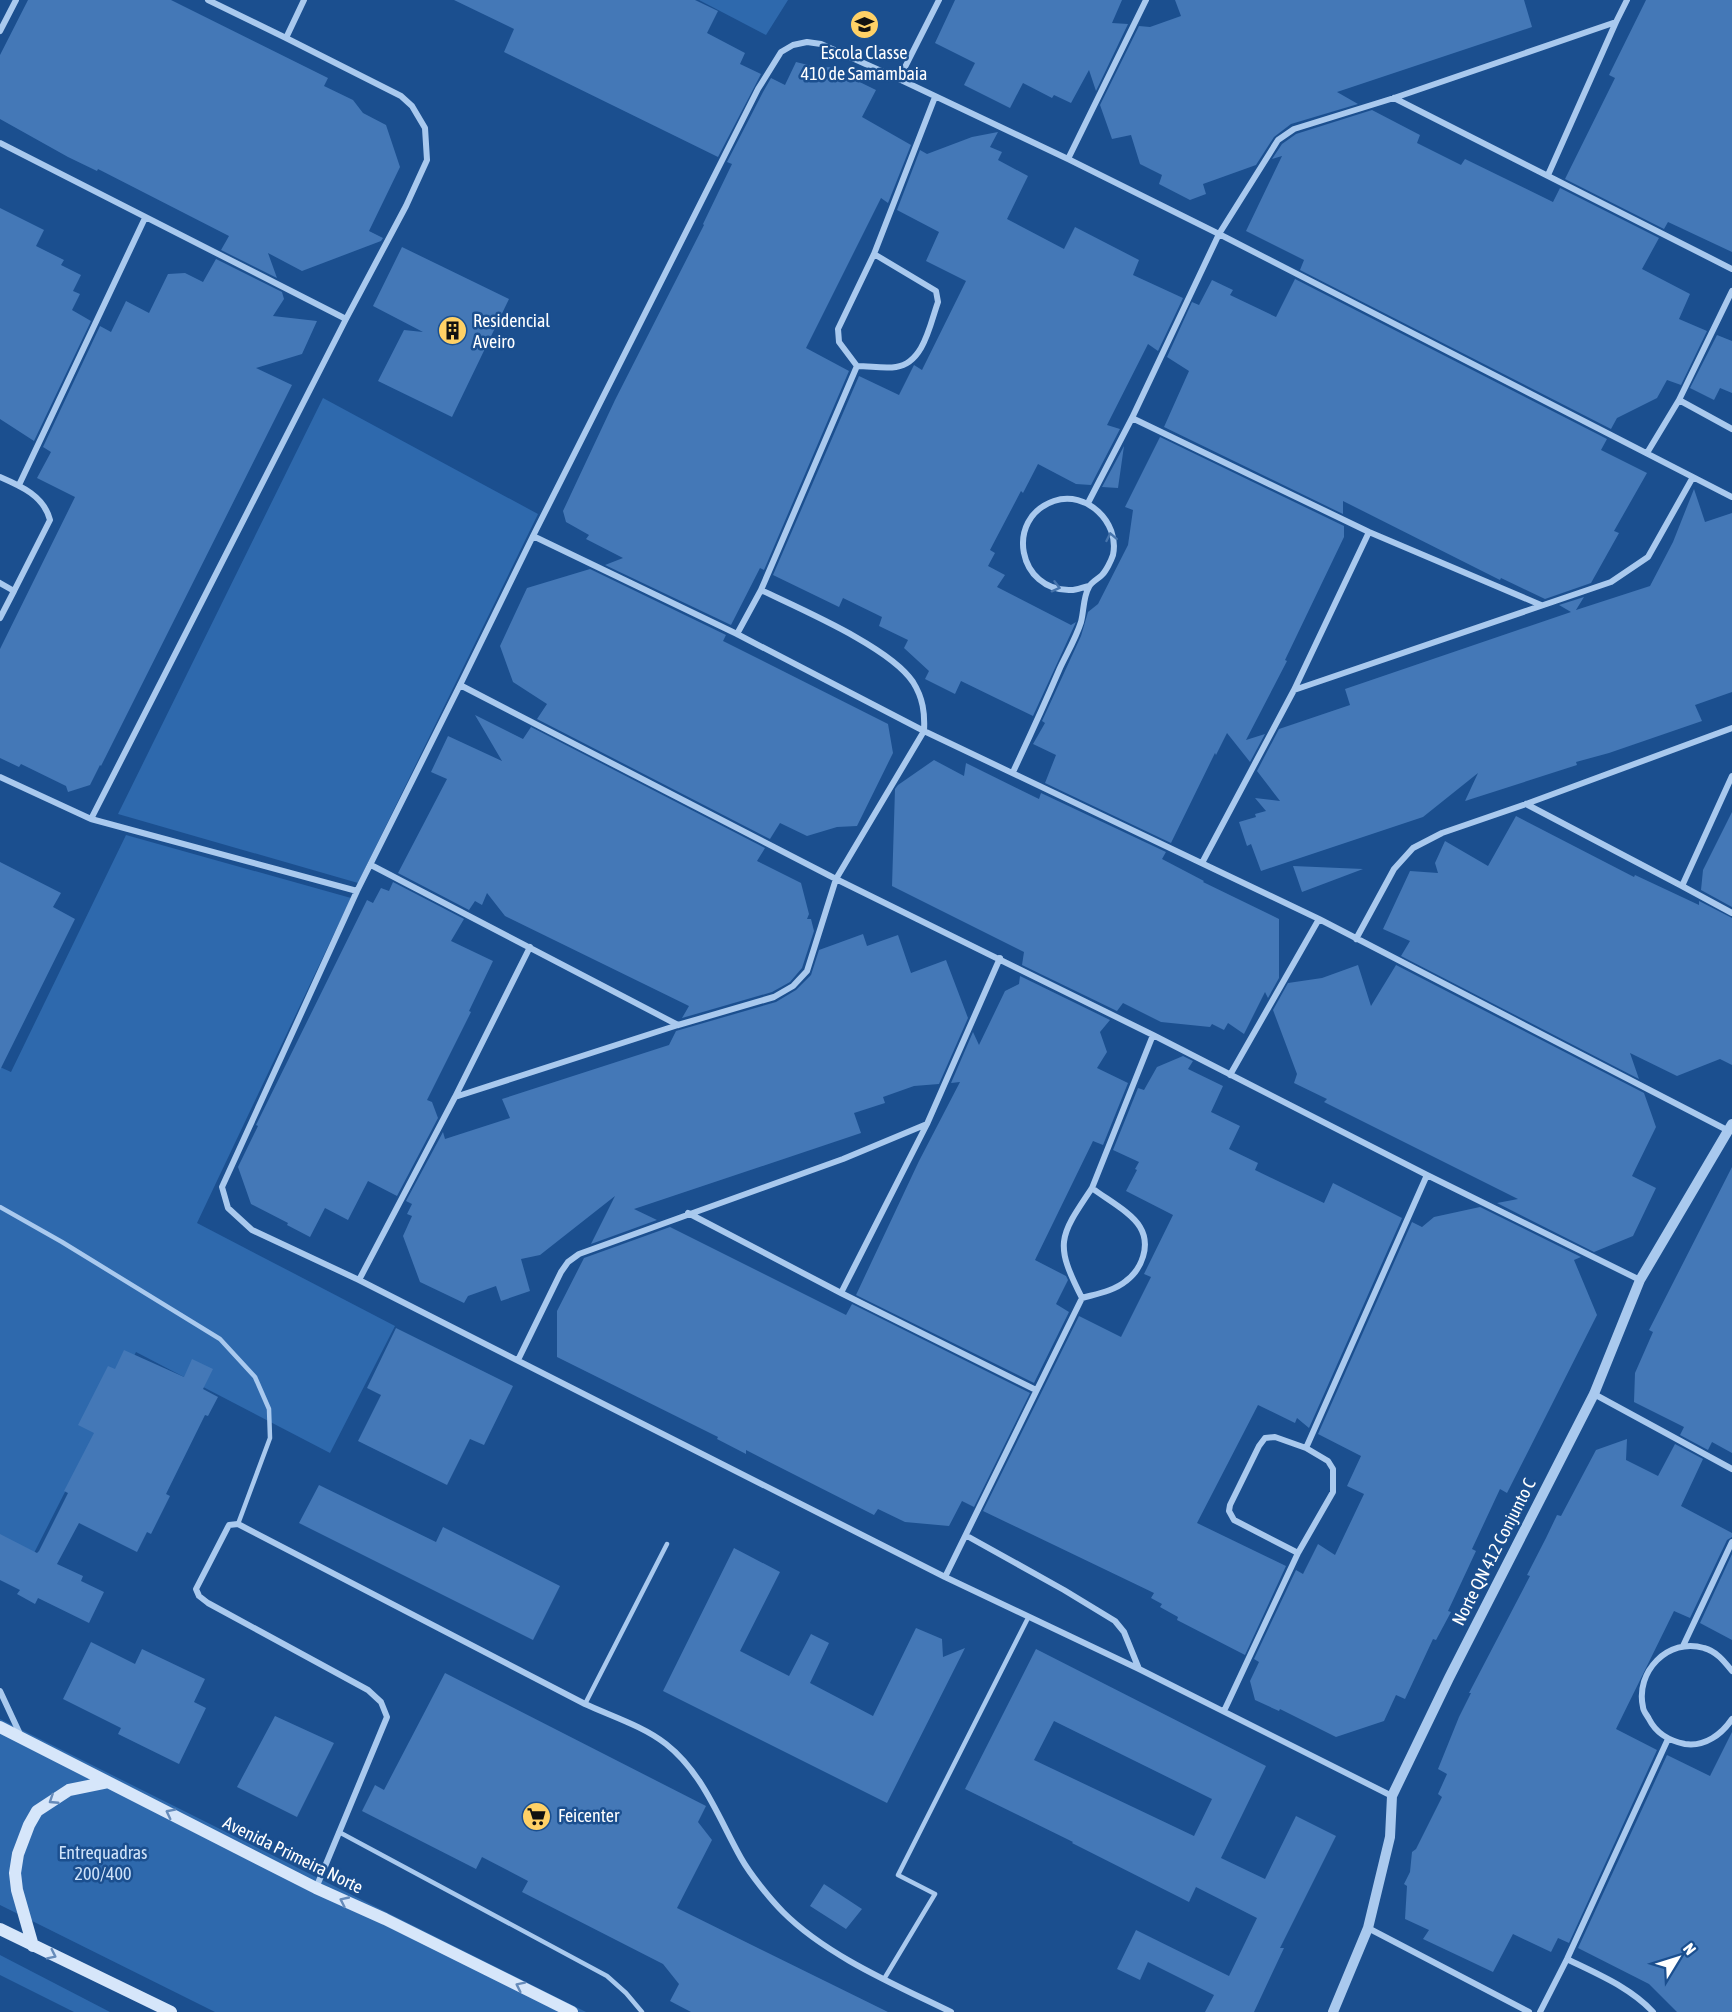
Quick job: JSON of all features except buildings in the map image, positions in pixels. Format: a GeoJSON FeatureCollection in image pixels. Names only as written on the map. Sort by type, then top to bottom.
{"type":"FeatureCollection","features":[{"type":"Feature","properties":{"kind":"main road","name":"Avenida Primeira Norte"},"geometry":{"type":"LineString","coordinates":[[0,1727],[316,1888],[385,1919],[572,2012]]}},
{"type":"Feature","properties":{"kind":"main road"},"geometry":{"type":"LineString","coordinates":[[33,1946],[17,1890],[15,1873],[18,1854],[29,1825],[37,1811],[69,1790],[108,1782]]}},
{"type":"Feature","properties":{"kind":"main road"},"geometry":{"type":"LineString","coordinates":[[0,1929],[171,2012]]}},
{"type":"Feature","properties":{"kind":"street"},"geometry":{"type":"LineString","coordinates":[[0,31],[16,0]]}},
{"type":"Feature","properties":{"kind":"street"},"geometry":{"type":"LineString","coordinates":[[91,819],[406,206],[427,160],[425,128],[412,106],[401,96],[208,0]]}},
{"type":"Feature","properties":{"kind":"street"},"geometry":{"type":"LineString","coordinates":[[286,38],[304,0]]}},
{"type":"Feature","properties":{"kind":"street"},"geometry":{"type":"LineString","coordinates":[[899,79],[939,0]]}},
{"type":"Feature","properties":{"kind":"street"},"geometry":{"type":"LineString","coordinates":[[1068,159],[1146,0]]}},
{"type":"Feature","properties":{"kind":"street"},"geometry":{"type":"LineString","coordinates":[[1548,176],[1616,22],[1628,0]]}},
{"type":"Feature","properties":{"kind":"street"},"geometry":{"type":"LineString","coordinates":[[1088,503],[1132,418],[1219,234],[1278,140],[1294,129],[1394,98],[1616,22]]}},
{"type":"Feature","properties":{"kind":"street"},"geometry":{"type":"LineString","coordinates":[[1392,1796],[1224,1711],[945,1577],[359,1280],[252,1230],[228,1208],[222,1187],[357,891],[758,89],[781,52],[799,43],[821,44],[1068,159],[1732,496]]}},
{"type":"Feature","properties":{"kind":"street"},"geometry":{"type":"LineString","coordinates":[[857,366],[839,342],[838,328],[873,254],[935,97]]}},
{"type":"Feature","properties":{"kind":"street"},"geometry":{"type":"LineString","coordinates":[[1394,98],[1732,268]]}},
{"type":"Feature","properties":{"kind":"street"},"geometry":{"type":"LineString","coordinates":[[0,143],[346,319]]}},
{"type":"Feature","properties":{"kind":"street"},"geometry":{"type":"LineString","coordinates":[[19,485],[145,218]]}},
{"type":"Feature","properties":{"kind":"street"},"geometry":{"type":"LineString","coordinates":[[857,366],[897,367],[911,361],[920,352],[938,302],[936,291],[873,254]]}},
{"type":"Feature","properties":{"kind":"street"},"geometry":{"type":"LineString","coordinates":[[1647,453],[1679,400],[1732,291]]}},
{"type":"Feature","properties":{"kind":"street"},"geometry":{"type":"LineString","coordinates":[[737,634],[761,590],[857,366]]}},
{"type":"Feature","properties":{"kind":"street"},"geometry":{"type":"LineString","coordinates":[[1679,400],[1732,429]]}},
{"type":"Feature","properties":{"kind":"street"},"geometry":{"type":"LineString","coordinates":[[1132,418],[1369,531],[1541,606]]}},
{"type":"Feature","properties":{"kind":"street"},"geometry":{"type":"LineString","coordinates":[[0,477],[19,485],[41,501],[50,520],[0,618]]}},
{"type":"Feature","properties":{"kind":"street"},"geometry":{"type":"LineString","coordinates":[[1294,690],[1611,582],[1648,557],[1693,477]]}},
{"type":"Feature","properties":{"kind":"street"},"geometry":{"type":"LineString","coordinates":[[1071,499],[1088,503],[1104,516],[1113,534],[1113,554],[1104,573],[1089,586],[1073,591],[1056,589],[1041,582],[1029,569],[1023,553],[1023,537],[1029,521],[1040,508],[1055,500],[1071,499]]}},
{"type":"Feature","properties":{"kind":"street"},"geometry":{"type":"LineString","coordinates":[[1202,863],[1294,690],[1369,531]]}},
{"type":"Feature","properties":{"kind":"street"},"geometry":{"type":"LineString","coordinates":[[533,536],[737,634],[924,731],[1319,920],[1729,1127]]}},
{"type":"Feature","properties":{"kind":"street"},"geometry":{"type":"LineString","coordinates":[[0,583],[14,591]]}},
{"type":"Feature","properties":{"kind":"street"},"geometry":{"type":"LineString","coordinates":[[1013,772],[1081,622],[1089,586]]}},
{"type":"Feature","properties":{"kind":"street"},"geometry":{"type":"LineString","coordinates":[[455,1097],[678,1025],[774,997],[793,986],[807,971],[836,879],[924,731],[925,714],[921,696],[912,680],[891,660],[868,645],[761,590]]}},
{"type":"Feature","properties":{"kind":"street"},"geometry":{"type":"LineString","coordinates":[[460,685],[836,879],[1000,958],[1427,1175],[1640,1280]]}},
{"type":"Feature","properties":{"kind":"street"},"geometry":{"type":"LineString","coordinates":[[1356,939],[1395,868],[1413,848],[1442,832],[1526,804],[1732,728]]}},
{"type":"Feature","properties":{"kind":"street"},"geometry":{"type":"LineString","coordinates":[[1682,886],[1732,776]]}},
{"type":"Feature","properties":{"kind":"street"},"geometry":{"type":"LineString","coordinates":[[0,777],[91,819],[357,891]]}},
{"type":"Feature","properties":{"kind":"street"},"geometry":{"type":"LineString","coordinates":[[1526,804],[1732,913]]}},
{"type":"Feature","properties":{"kind":"street"},"geometry":{"type":"LineString","coordinates":[[371,865],[678,1025]]}},
{"type":"Feature","properties":{"kind":"street"},"geometry":{"type":"LineString","coordinates":[[1230,1075],[1319,920]]}},
{"type":"Feature","properties":{"kind":"street"},"geometry":{"type":"LineString","coordinates":[[359,1280],[455,1097],[530,947]]}},
{"type":"Feature","properties":{"kind":"street"},"geometry":{"type":"LineString","coordinates":[[841,1293],[927,1124],[1000,958]]}},
{"type":"Feature","properties":{"kind":"street"},"geometry":{"type":"LineString","coordinates":[[1082,1298],[1068,1270],[1063,1240],[1069,1222],[1092,1188],[1153,1035]]}},
{"type":"Feature","properties":{"kind":"street"},"geometry":{"type":"LineString","coordinates":[[518,1360],[561,1272],[568,1262],[579,1254],[843,1158],[927,1124]]}},
{"type":"Feature","properties":{"kind":"street","name":"Norte QN 412 Conjunto C"},"geometry":{"type":"LineString","coordinates":[[1333,2012],[1368,1928],[1390,1838],[1392,1796],[1449,1678],[1594,1394],[1640,1280],[1729,1127]]}},
{"type":"Feature","properties":{"kind":"street"},"geometry":{"type":"LineString","coordinates":[[1306,1448],[1427,1175]]}},
{"type":"Feature","properties":{"kind":"street"},"geometry":{"type":"LineString","coordinates":[[945,1577],[1082,1298],[1125,1282],[1140,1265],[1146,1248],[1141,1228],[1132,1218],[1092,1188]]}},
{"type":"Feature","properties":{"kind":"street"},"geometry":{"type":"LineString","coordinates":[[688,1213],[841,1293],[1036,1390]]}},
{"type":"Feature","properties":{"kind":"street"},"geometry":{"type":"LineString","coordinates":[[1594,1394],[1732,1469]]}},
{"type":"Feature","properties":{"kind":"street"},"geometry":{"type":"LineString","coordinates":[[1224,1711],[1298,1553],[1333,1492],[1333,1469],[1328,1461],[1306,1448],[1275,1437],[1265,1438],[1258,1446],[1230,1505],[1229,1512],[1234,1520],[1298,1553]]}},
{"type":"Feature","properties":{"kind":"street"},"geometry":{"type":"LineString","coordinates":[[316,1888],[387,1717],[381,1702],[368,1690],[199,1596],[196,1590],[227,1526],[238,1524],[666,1744],[683,1760],[707,1793],[742,1860],[782,1911],[801,1929],[884,1979],[951,2012]]}},
{"type":"Feature","properties":{"kind":"street"},"geometry":{"type":"LineString","coordinates":[[967,1536],[1115,1621],[1124,1632],[1138,1669]]}},
{"type":"Feature","properties":{"kind":"street"},"geometry":{"type":"LineString","coordinates":[[1683,1646],[1732,1542]]}},
{"type":"Feature","properties":{"kind":"street"},"geometry":{"type":"LineString","coordinates":[[1732,1671],[1722,1657],[1704,1648],[1683,1646],[1664,1653],[1649,1667],[1642,1686],[1642,1707],[1652,1726],[1668,1739],[1688,1744],[1708,1741],[1725,1730],[1732,1719]]}},
{"type":"Feature","properties":{"kind":"street"},"geometry":{"type":"LineString","coordinates":[[0,1691],[21,1738]]}},
{"type":"Feature","properties":{"kind":"street"},"geometry":{"type":"LineString","coordinates":[[1540,2012],[1567,1959],[1668,1739]]}},
{"type":"Feature","properties":{"kind":"street"},"geometry":{"type":"LineString","coordinates":[[1368,1928],[1529,2012]]}},
{"type":"Feature","properties":{"kind":"street"},"geometry":{"type":"LineString","coordinates":[[1567,1959],[1620,1985],[1644,2002],[1653,2012]]}},
{"type":"Feature","properties":{"kind":"lane"},"geometry":{"type":"LineString","coordinates":[[0,1208],[62,1242],[220,1339],[255,1377],[269,1409],[270,1438],[238,1524]]}},
{"type":"Feature","properties":{"kind":"lane"},"geometry":{"type":"LineString","coordinates":[[585,1704],[667,1544]]}},
{"type":"Feature","properties":{"kind":"lane"},"geometry":{"type":"LineString","coordinates":[[884,1979],[935,1894],[898,1875],[1028,1618]]}},
{"type":"Feature","properties":{"kind":"lane"},"geometry":{"type":"LineString","coordinates":[[339,1832],[607,1976],[642,2012]]}},
{"type":"Feature","properties":{"kind":"green space"},"geometry":{"type":"Polygon","coordinates":[[[699,0],[788,0],[766,35],[699,0]]]}},
{"type":"Feature","properties":{"kind":"green space"},"geometry":{"type":"Polygon","coordinates":[[[323,398],[538,514],[358,883],[118,814],[323,398]]]}},
{"type":"Feature","properties":{"kind":"green space"},"geometry":{"type":"Polygon","coordinates":[[[126,835],[351,898],[197,1223],[395,1326],[330,1453],[136,1352],[33,1555],[0,1538],[0,1067],[11,1072],[126,835]]]}},
{"type":"Feature","properties":{"kind":"green space","name":"Entrequadras 200/400"},"geometry":{"type":"Polygon","coordinates":[[[0,1719],[586,2012],[215,2012],[0,1905],[0,1719]]]}},
{"type":"Feature","properties":{"kind":"green space"},"geometry":{"type":"Polygon","coordinates":[[[0,1955],[110,2012],[74,2012],[0,1975],[0,1955]]]}},
{"type":"Feature","properties":{"kind":"place","name":"Escola Classe 410 de Samambaia"},"geometry":{"type":"Point","coordinates":[864,24]}},
{"type":"Feature","properties":{"kind":"place","name":"Residencial Aveiro"},"geometry":{"type":"Point","coordinates":[452,331]}},
{"type":"Feature","properties":{"kind":"place","name":"Feicenter"},"geometry":{"type":"Point","coordinates":[537,1816]}}]}
